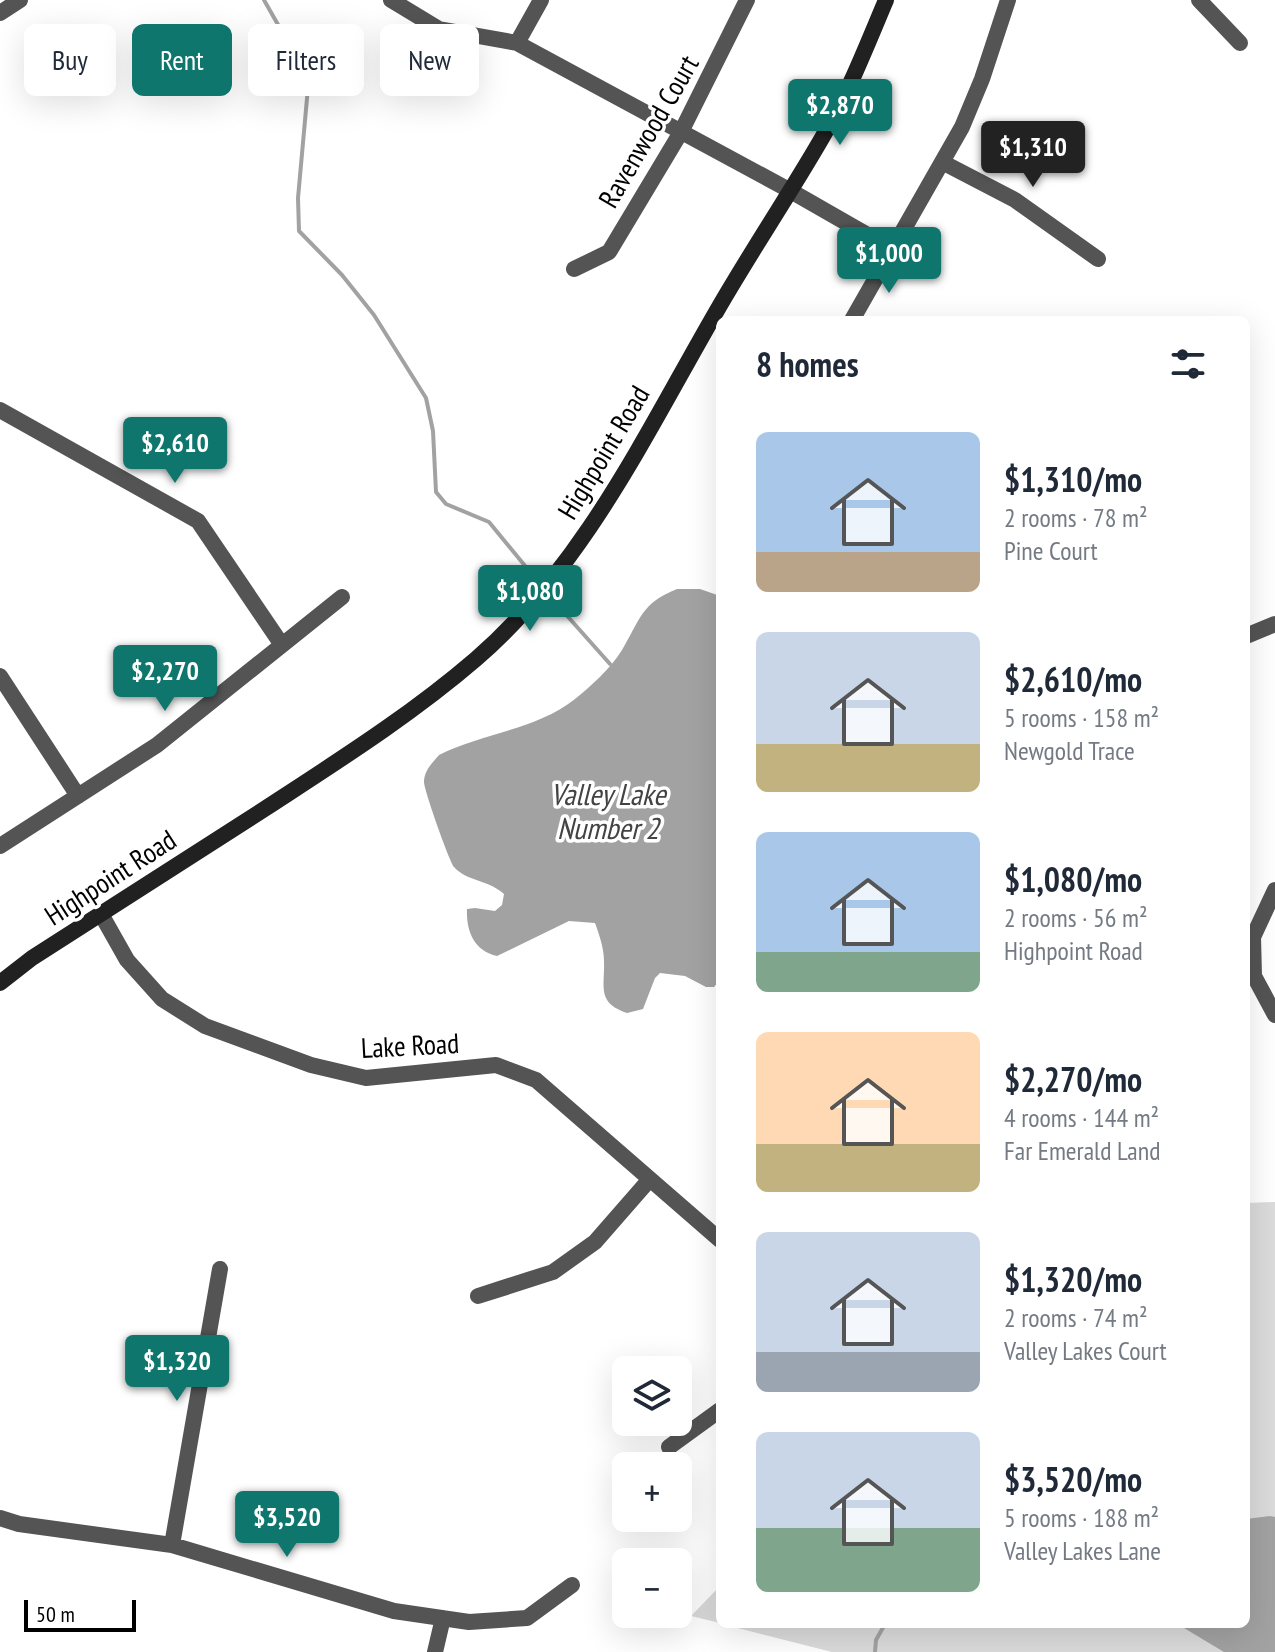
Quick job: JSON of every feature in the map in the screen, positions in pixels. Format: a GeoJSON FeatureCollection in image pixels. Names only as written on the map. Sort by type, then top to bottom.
{"type":"FeatureCollection","features":[{"type":"Feature","properties":{"kind":"street"},"geometry":{"type":"LineString","coordinates":[[0,13],[20,0]]}},
{"type":"Feature","properties":{"kind":"street"},"geometry":{"type":"LineString","coordinates":[[391,0],[439,29],[517,43],[892,249]]}},
{"type":"Feature","properties":{"kind":"street"},"geometry":{"type":"LineString","coordinates":[[517,43],[541,0]]}},
{"type":"Feature","properties":{"kind":"street","name":"Ravenwood Court"},"geometry":{"type":"LineString","coordinates":[[574,269],[609,252],[681,132],[747,0]]}},
{"type":"Feature","properties":{"kind":"street","name":"Highpoint Road"},"geometry":{"type":"LineString","coordinates":[[0,983],[32,958],[317,775],[422,703],[478,657],[529,606],[568,558],[600,511],[822,138],[852,81],[886,0]]}},
{"type":"Feature","properties":{"kind":"street"},"geometry":{"type":"LineString","coordinates":[[854,316],[962,127],[982,79],[1008,0]]}},
{"type":"Feature","properties":{"kind":"street"},"geometry":{"type":"LineString","coordinates":[[1199,0],[1240,43]]}},
{"type":"Feature","properties":{"kind":"street"},"geometry":{"type":"LineString","coordinates":[[942,162],[1015,200],[1098,259]]}},
{"type":"Feature","properties":{"kind":"street"},"geometry":{"type":"LineString","coordinates":[[0,410],[198,521],[282,645]]}},
{"type":"Feature","properties":{"kind":"street"},"geometry":{"type":"LineString","coordinates":[[0,846],[157,745],[342,597]]}},
{"type":"Feature","properties":{"kind":"street"},"geometry":{"type":"LineString","coordinates":[[1250,634],[1275,624]]}},
{"type":"Feature","properties":{"kind":"street"},"geometry":{"type":"LineString","coordinates":[[0,676],[78,796]]}},
{"type":"Feature","properties":{"kind":"street"},"geometry":{"type":"LineString","coordinates":[[1275,890],[1253,937],[1254,976],[1275,1015]]}},
{"type":"Feature","properties":{"kind":"street","name":"Lake Road"},"geometry":{"type":"LineString","coordinates":[[101,914],[127,960],[162,999],[205,1026],[311,1065],[366,1078],[496,1065],[536,1080],[716,1237]]}},
{"type":"Feature","properties":{"kind":"street"},"geometry":{"type":"LineString","coordinates":[[478,1296],[553,1272],[595,1242],[650,1179]]}},
{"type":"Feature","properties":{"kind":"street"},"geometry":{"type":"LineString","coordinates":[[172,1545],[220,1269]]}},
{"type":"Feature","properties":{"kind":"street"},"geometry":{"type":"LineString","coordinates":[[669,1447],[716,1413]]}},
{"type":"Feature","properties":{"kind":"street"},"geometry":{"type":"LineString","coordinates":[[0,1518],[19,1524],[172,1545],[394,1611],[469,1622],[527,1618],[572,1585]]}},
{"type":"Feature","properties":{"kind":"street"},"geometry":{"type":"LineString","coordinates":[[435,1652],[443,1618]]}},
{"type":"Feature","properties":{"kind":"shaded area"},"geometry":{"type":"Polygon","coordinates":[[[1275,1202],[1275,1652],[832,1652],[738,1628],[1250,1628],[1250,1203],[1275,1202]]]}},
{"type":"Feature","properties":{"kind":"shaded area"},"geometry":{"type":"Polygon","coordinates":[[[716,1590],[716,1622],[692,1615],[716,1590]]]}},
{"type":"Feature","properties":{"kind":"water","name":"Valley Lake Number 2"},"geometry":{"type":"Polygon","coordinates":[[[677,589],[700,589],[716,595],[716,985],[706,987],[685,976],[660,973],[643,1009],[627,1013],[606,999],[603,951],[595,923],[569,921],[497,956],[477,945],[468,925],[467,909],[495,911],[502,905],[504,894],[454,867],[432,811],[424,778],[439,755],[543,718],[575,699],[612,663],[638,621],[665,594],[677,589]]]}},
{"type":"Feature","properties":{"kind":"water"},"geometry":{"type":"Polygon","coordinates":[[[1275,1517],[1275,1652],[1224,1652],[1184,1628],[1250,1628],[1250,1518],[1275,1517]]]}},
{"type":"Feature","properties":{"kind":"waterway"},"geometry":{"type":"LineString","coordinates":[[264,0],[285,37],[304,46],[310,65],[298,198],[299,231],[342,275],[374,315],[426,398],[433,431],[436,492],[446,504],[489,522],[540,584]]}},
{"type":"Feature","properties":{"kind":"waterway"},"geometry":{"type":"LineString","coordinates":[[545,591],[610,664]]}},
{"type":"Feature","properties":{"kind":"waterway"},"geometry":{"type":"LineString","coordinates":[[875,1652],[876,1640],[883,1628]]}}]}
